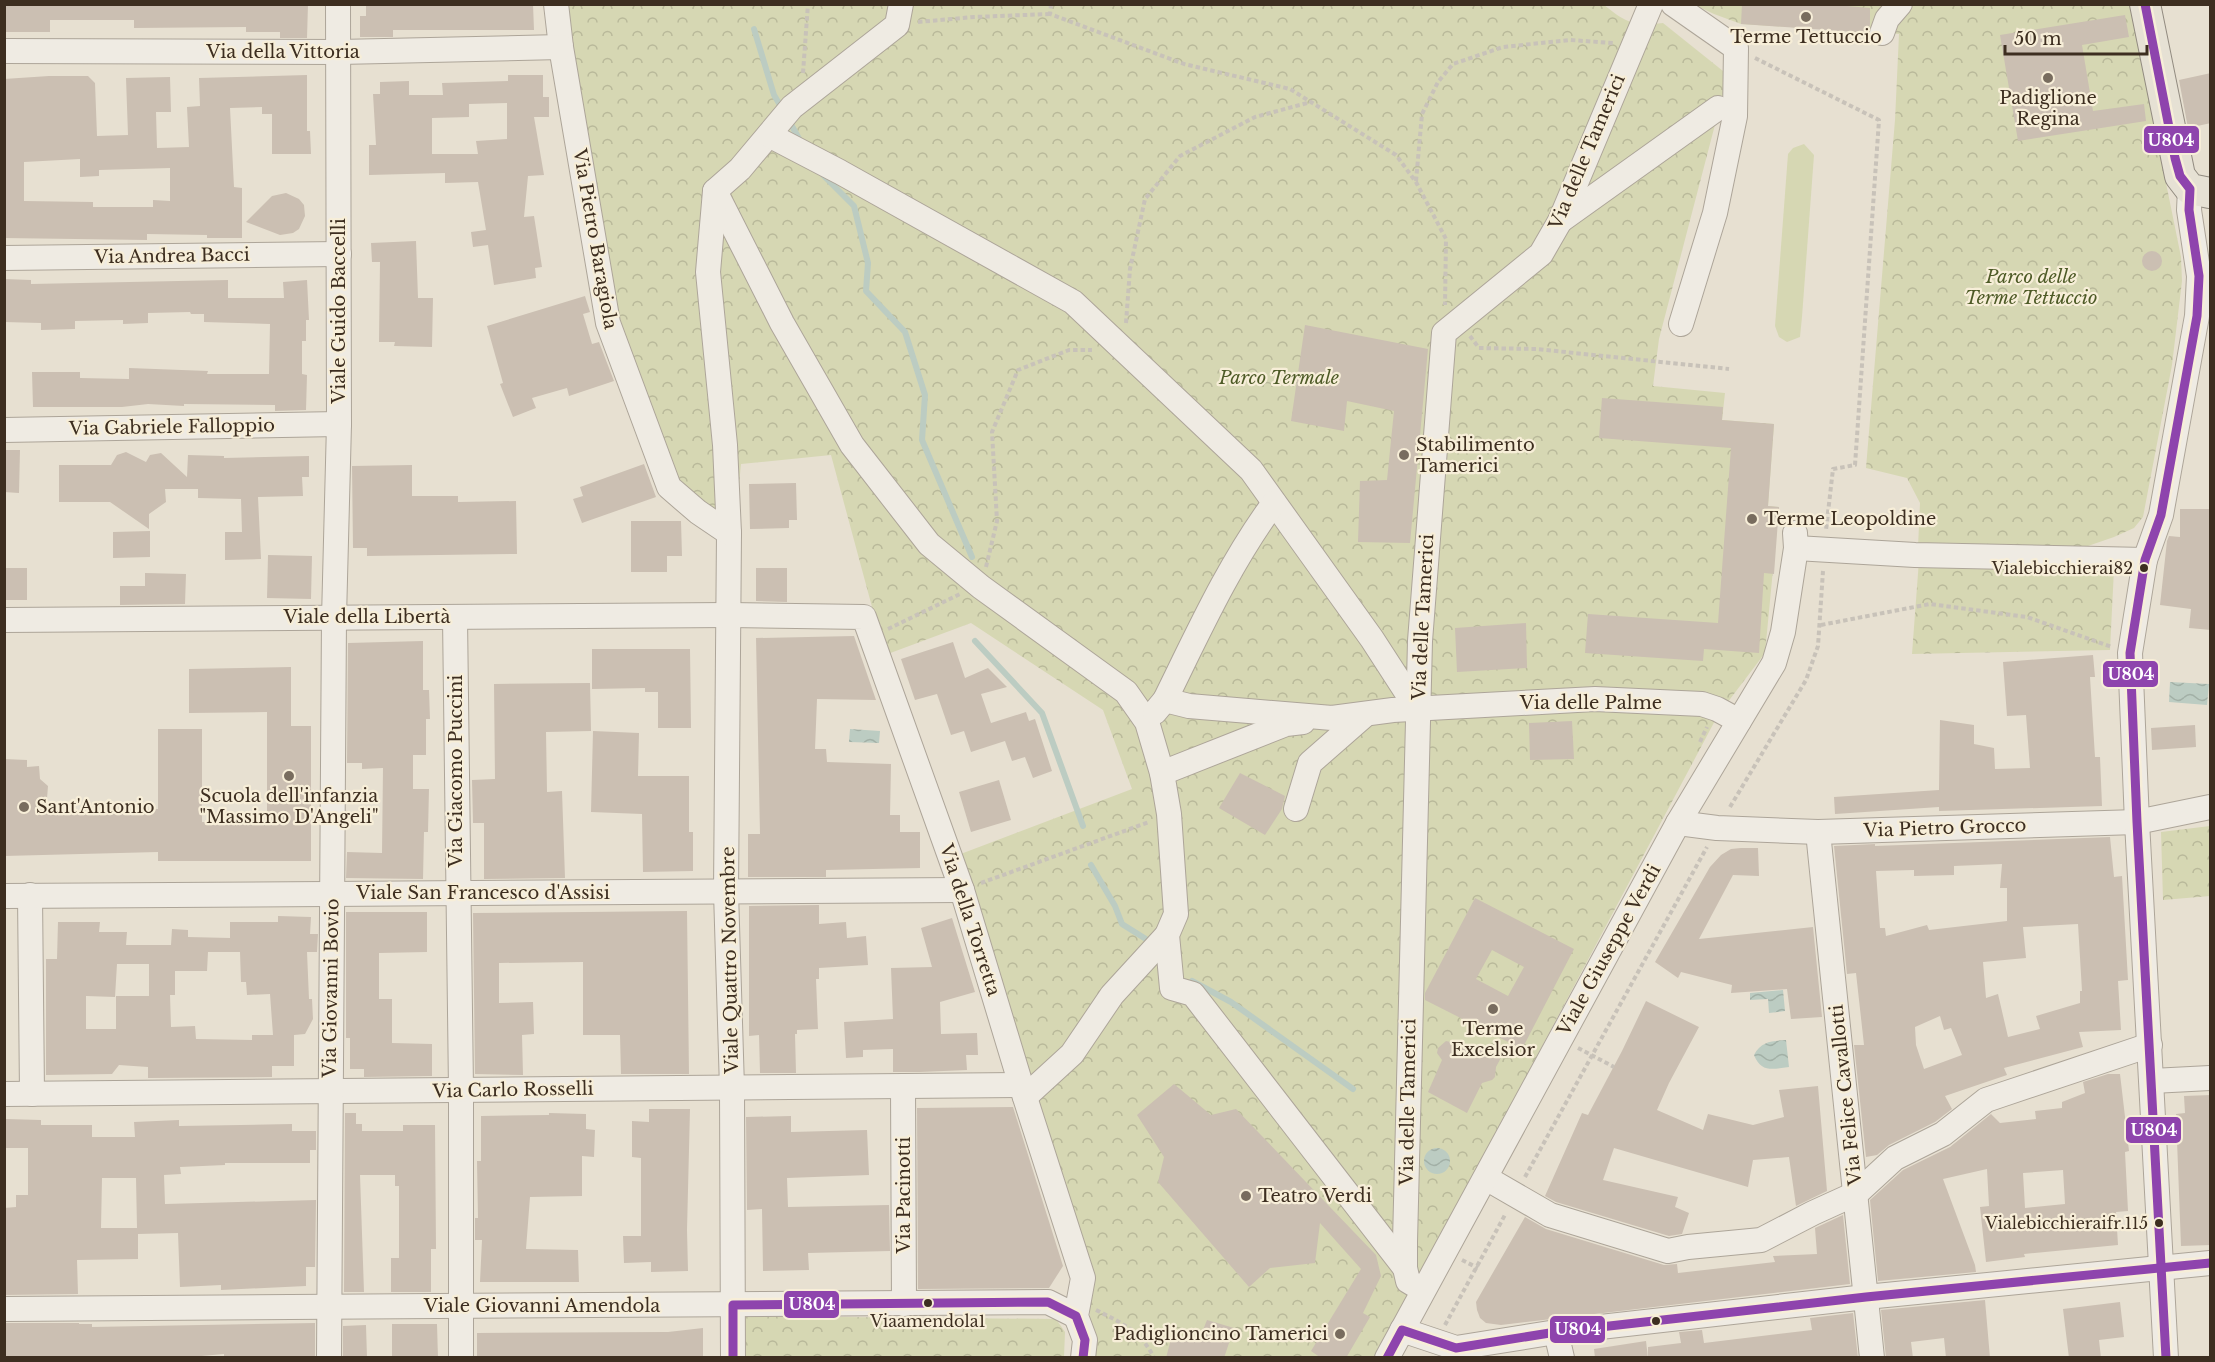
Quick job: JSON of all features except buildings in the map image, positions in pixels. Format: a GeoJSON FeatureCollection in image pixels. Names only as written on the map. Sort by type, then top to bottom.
{"type":"FeatureCollection","features":[{"type":"Feature","properties":{"kind":"main road"},"geometry":{"type":"LineString","coordinates":[[2145,4],[2180,176],[2200,191]]}},
{"type":"Feature","properties":{"kind":"street","name":"Viale Guido Baccelli"},"geometry":{"type":"LineString","coordinates":[[334,618],[339,424],[338,4]]}},
{"type":"Feature","properties":{"kind":"street","name":"Via Pietro Baragiola"},"geometry":{"type":"LineString","coordinates":[[556,4],[561,47],[608,323],[669,488],[698,512],[729,533]]}},
{"type":"Feature","properties":{"kind":"street","name":"Via delle Tamerici"},"geometry":{"type":"LineString","coordinates":[[1405,1268],[1428,708],[1420,641],[1451,328],[1541,254],[1560,221],[1651,4]]}},
{"type":"Feature","properties":{"kind":"street"},"geometry":{"type":"LineString","coordinates":[[1673,4],[1736,48],[1735,116],[1715,213],[1682,324]]}},
{"type":"Feature","properties":{"kind":"street"},"geometry":{"type":"LineString","coordinates":[[1882,33],[1887,19],[1900,4]]}},
{"type":"Feature","properties":{"kind":"street"},"geometry":{"type":"LineString","coordinates":[[729,615],[729,533],[725,445],[708,272],[715,191],[740,169],[792,107],[899,15]]}},
{"type":"Feature","properties":{"kind":"street","name":"Via della Vittoria"},"geometry":{"type":"LineString","coordinates":[[4,51],[339,52],[561,47]]}},
{"type":"Feature","properties":{"kind":"street"},"geometry":{"type":"LineString","coordinates":[[1560,221],[1718,108]]}},
{"type":"Feature","properties":{"kind":"street"},"geometry":{"type":"LineString","coordinates":[[769,135],[1073,302],[1251,470],[1372,639],[1428,708]]}},
{"type":"Feature","properties":{"kind":"street"},"geometry":{"type":"LineString","coordinates":[[715,191],[782,323],[852,445],[929,544],[981,587],[1126,692],[1146,722],[1162,773],[1169,814],[1176,914],[1167,935],[1112,994],[1072,1054],[1023,1091]]}},
{"type":"Feature","properties":{"kind":"street"},"geometry":{"type":"LineString","coordinates":[[2166,1358],[2130,653],[2145,560],[2161,515],[2197,316],[2199,276],[2190,210],[2200,191]]}},
{"type":"Feature","properties":{"kind":"street"},"geometry":{"type":"LineString","coordinates":[[2199,276],[2211,244]]}},
{"type":"Feature","properties":{"kind":"street","name":"Via Andrea Bacci"},"geometry":{"type":"LineString","coordinates":[[4,258],[339,254]]}},
{"type":"Feature","properties":{"kind":"street","name":"Via Gabriele Falloppio"},"geometry":{"type":"LineString","coordinates":[[4,430],[339,424]]}},
{"type":"Feature","properties":{"kind":"street"},"geometry":{"type":"LineString","coordinates":[[1146,722],[1165,700],[1223,582],[1274,503]]}},
{"type":"Feature","properties":{"kind":"street","name":"Viale Giuseppe Verdi"},"geometry":{"type":"LineString","coordinates":[[1387,1358],[1678,822],[1774,663],[1783,632],[1796,540],[1915,555],[2145,560]]}},
{"type":"Feature","properties":{"kind":"street","name":"Viale della Libertà"},"geometry":{"type":"LineString","coordinates":[[4,620],[729,615]]}},
{"type":"Feature","properties":{"kind":"street","name":"Via della Torretta"},"geometry":{"type":"LineString","coordinates":[[729,615],[864,617],[963,890],[1023,1091],[1083,1278],[1078,1309],[1085,1340],[1083,1358]]}},
{"type":"Feature","properties":{"kind":"street","name":"Viale Quattro Novembre"},"geometry":{"type":"LineString","coordinates":[[729,615],[726,892],[732,1088],[732,1358]]}},
{"type":"Feature","properties":{"kind":"street","name":"Via Giacomo Puccini"},"geometry":{"type":"LineString","coordinates":[[455,617],[461,1090],[461,1358]]}},
{"type":"Feature","properties":{"kind":"street","name":"Via Giovanni Bovio"},"geometry":{"type":"LineString","coordinates":[[329,1358],[334,618]]}},
{"type":"Feature","properties":{"kind":"street","name":"Via delle Palme"},"geometry":{"type":"LineString","coordinates":[[1332,718],[1393,710],[1595,699],[1702,704],[1739,721]]}},
{"type":"Feature","properties":{"kind":"street"},"geometry":{"type":"LineString","coordinates":[[1165,700],[1189,706],[1332,718]]}},
{"type":"Feature","properties":{"kind":"street"},"geometry":{"type":"LineString","coordinates":[[1296,809],[1310,763],[1366,714]]}},
{"type":"Feature","properties":{"kind":"street"},"geometry":{"type":"LineString","coordinates":[[1162,773],[1286,724],[1332,718]]}},
{"type":"Feature","properties":{"kind":"street","name":"Via Pietro Grocco"},"geometry":{"type":"LineString","coordinates":[[1678,822],[1717,828],[1818,832],[2137,822],[2211,807]]}},
{"type":"Feature","properties":{"kind":"street","name":"Via Felice Cavallotti"},"geometry":{"type":"LineString","coordinates":[[1818,832],[1857,1193],[1872,1358]]}},
{"type":"Feature","properties":{"kind":"street","name":"Viale San Francesco d'Assisi"},"geometry":{"type":"LineString","coordinates":[[4,896],[333,892],[963,890]]}},
{"type":"Feature","properties":{"kind":"street"},"geometry":{"type":"LineString","coordinates":[[30,895],[32,1094]]}},
{"type":"Feature","properties":{"kind":"street"},"geometry":{"type":"LineString","coordinates":[[1167,935],[1172,987],[1193,994],[1405,1268],[1408,1281],[1424,1290]]}},
{"type":"Feature","properties":{"kind":"street"},"geometry":{"type":"LineString","coordinates":[[1486,1178],[1550,1215],[1668,1251],[1761,1240],[1857,1193],[1895,1158],[1943,1134],[1986,1100],[2150,1045]]}},
{"type":"Feature","properties":{"kind":"street"},"geometry":{"type":"LineString","coordinates":[[2152,1081],[2211,1078]]}},
{"type":"Feature","properties":{"kind":"street","name":"Via Carlo Rosselli"},"geometry":{"type":"LineString","coordinates":[[4,1094],[903,1086],[1023,1091]]}},
{"type":"Feature","properties":{"kind":"street","name":"Via Pacinotti"},"geometry":{"type":"LineString","coordinates":[[903,1086],[904,1304]]}},
{"type":"Feature","properties":{"kind":"street"},"geometry":{"type":"LineString","coordinates":[[1402,1330],[1456,1348],[1556,1332],[1866,1297],[2211,1263]]}},
{"type":"Feature","properties":{"kind":"street","name":"Viale Giovanni Amendola"},"geometry":{"type":"LineString","coordinates":[[4,1309],[1047,1302],[1078,1309]]}},
{"type":"Feature","properties":{"kind":"street"},"geometry":{"type":"LineString","coordinates":[[1556,1332],[1562,1358]]}},
{"type":"Feature","properties":{"kind":"path"},"geometry":{"type":"LineString","coordinates":[[801,100],[808,4]]}},
{"type":"Feature","properties":{"kind":"path"},"geometry":{"type":"LineString","coordinates":[[1050,14],[1051,4]]}},
{"type":"Feature","properties":{"kind":"path"},"geometry":{"type":"LineString","coordinates":[[899,15],[974,17],[1050,14],[1184,64],[1290,89],[1396,155],[1416,182],[1446,239],[1451,328],[1479,348],[1536,349],[1729,369]]}},
{"type":"Feature","properties":{"kind":"path"},"geometry":{"type":"LineString","coordinates":[[1416,182],[1422,114],[1438,81],[1453,64],[1503,47],[1570,40],[1632,45]]}},
{"type":"Feature","properties":{"kind":"path"},"geometry":{"type":"LineString","coordinates":[[1736,48],[1879,120],[1855,465]]}},
{"type":"Feature","properties":{"kind":"path"},"geometry":{"type":"LineString","coordinates":[[872,637],[964,592],[981,587],[997,521],[992,432],[1018,370],[1069,350],[1124,350],[1130,269],[1145,199],[1180,156],[1255,117],[1311,102]]}},
{"type":"Feature","properties":{"kind":"path"},"geometry":{"type":"LineString","coordinates":[[1436,1341],[1717,828],[1806,680],[1818,646],[1821,625],[1930,604],[2027,616],[2130,653]]}},
{"type":"Feature","properties":{"kind":"path"},"geometry":{"type":"LineString","coordinates":[[963,890],[1169,814]]}},
{"type":"Feature","properties":{"kind":"path"},"geometry":{"type":"LineString","coordinates":[[1592,1055],[1614,1067]]}},
{"type":"Feature","properties":{"kind":"path"},"geometry":{"type":"LineString","coordinates":[[1078,1309],[1127,1325],[1148,1346],[1154,1358]]}},
{"type":"Feature","properties":{"kind":"green space","name":"Parco Termale"},"geometry":{"type":"Polygon","coordinates":[[[566,5],[1604,5],[1630,22],[1663,23],[1728,75],[1659,339],[1653,386],[1725,393],[1722,420],[1774,424],[1768,506],[1779,507],[1765,653],[1718,715],[1377,1357],[1091,1357],[1089,1272],[958,855],[1132,789],[1103,710],[971,623],[885,655],[831,455],[741,464],[735,527],[673,480],[614,321],[566,5]]]}},
{"type":"Feature","properties":{"kind":"green space","name":"Parco delle Terme Tettuccio"},"geometry":{"type":"Polygon","coordinates":[[[1695,5],[2130,5],[2181,257],[2182,281],[2172,365],[2143,517],[2134,528],[2085,547],[1918,547],[1920,503],[1907,478],[1866,468],[1895,120],[1899,34],[1741,24],[1695,5]]]}},
{"type":"Feature","properties":{"kind":"green space"},"geometry":{"type":"Polygon","coordinates":[[[1804,144],[1814,155],[1802,317],[1800,337],[1787,342],[1779,337],[1775,326],[1788,154],[1793,148],[1804,144]]]}},
{"type":"Feature","properties":{"kind":"green space"},"geometry":{"type":"Polygon","coordinates":[[[1919,560],[2114,569],[2110,650],[1912,654],[1919,560]]]}},
{"type":"Feature","properties":{"kind":"green space"},"geometry":{"type":"Polygon","coordinates":[[[2210,826],[2210,896],[2163,900],[2161,832],[2210,826]]]}},
{"type":"Feature","properties":{"kind":"green space"},"geometry":{"type":"Polygon","coordinates":[[[737,1316],[1056,1319],[1065,1332],[1064,1357],[738,1357],[737,1316]]]}},
{"type":"Feature","properties":{"kind":"water"},"geometry":{"type":"Polygon","coordinates":[[[2170,682],[2209,684],[2207,705],[2169,702],[2170,682]]]}},
{"type":"Feature","properties":{"kind":"water"},"geometry":{"type":"Polygon","coordinates":[[[850,729],[880,731],[879,743],[849,742],[850,729]]]}},
{"type":"Feature","properties":{"kind":"water"},"geometry":{"type":"Polygon","coordinates":[[[1783,990],[1785,1011],[1769,1013],[1768,999],[1750,1000],[1750,993],[1783,990]]]}},
{"type":"Feature","properties":{"kind":"water"},"geometry":{"type":"Polygon","coordinates":[[[1786,1040],[1789,1067],[1768,1068],[1760,1065],[1754,1055],[1760,1047],[1772,1041],[1786,1040]]]}},
{"type":"Feature","properties":{"kind":"water"},"geometry":{"type":"Polygon","coordinates":[[[1437,1148],[1446,1152],[1450,1161],[1446,1170],[1437,1174],[1428,1170],[1424,1161],[1428,1152],[1437,1148]]]}},
{"type":"Feature","properties":{"kind":"waterway"},"geometry":{"type":"LineString","coordinates":[[754,29],[774,95],[783,110]]}},
{"type":"Feature","properties":{"kind":"waterway"},"geometry":{"type":"LineString","coordinates":[[788,119],[802,144]]}},
{"type":"Feature","properties":{"kind":"waterway"},"geometry":{"type":"LineString","coordinates":[[823,175],[854,206],[868,263],[866,291],[905,332],[925,395],[922,440],[972,557]]}},
{"type":"Feature","properties":{"kind":"waterway"},"geometry":{"type":"LineString","coordinates":[[975,641],[1042,713],[1083,826]]}},
{"type":"Feature","properties":{"kind":"waterway"},"geometry":{"type":"LineString","coordinates":[[1091,865],[1115,906],[1122,924],[1149,941]]}},
{"type":"Feature","properties":{"kind":"waterway"},"geometry":{"type":"LineString","coordinates":[[1192,981],[1231,1002],[1353,1089]]}},
{"type":"Feature","properties":{"kind":"transit line","name":"U804"},"geometry":{"type":"LineString","coordinates":[[2145,4],[2175,158],[2180,176],[2190,189],[2189,210],[2199,276],[2197,316],[2161,515],[2145,560],[2130,653],[2166,1358]]}},
{"type":"Feature","properties":{"kind":"transit line","name":"U804"},"geometry":{"type":"LineString","coordinates":[[1387,1358],[1402,1330],[1456,1348],[1556,1332],[1866,1297],[2210,1263]]}},
{"type":"Feature","properties":{"kind":"transit line","name":"U804"},"geometry":{"type":"LineString","coordinates":[[733,1358],[733,1305],[1048,1302],[1076,1316],[1085,1340],[1083,1358]]}},
{"type":"Feature","properties":{"kind":"place","name":"Terme Tettuccio"},"geometry":{"type":"Point","coordinates":[1806,17]}},
{"type":"Feature","properties":{"kind":"place","name":"Padiglione Regina"},"geometry":{"type":"Point","coordinates":[2048,78]}},
{"type":"Feature","properties":{"kind":"place","name":"Stabilimento Tamerici"},"geometry":{"type":"Point","coordinates":[1404,455]}},
{"type":"Feature","properties":{"kind":"place","name":"Terme Leopoldine"},"geometry":{"type":"Point","coordinates":[1752,519]}},
{"type":"Feature","properties":{"kind":"place","name":"Vialebicchierai82"},"geometry":{"type":"Point","coordinates":[2144,568]}},
{"type":"Feature","properties":{"kind":"place","name":"Scuola dell'infanzia \"Massimo D'Angeli\""},"geometry":{"type":"Point","coordinates":[289,776]}},
{"type":"Feature","properties":{"kind":"place","name":"Sant'Antonio"},"geometry":{"type":"Point","coordinates":[24,807]}},
{"type":"Feature","properties":{"kind":"place","name":"Terme Excelsior"},"geometry":{"type":"Point","coordinates":[1493,1009]}},
{"type":"Feature","properties":{"kind":"place","name":"Teatro Verdi"},"geometry":{"type":"Point","coordinates":[1246,1196]}},
{"type":"Feature","properties":{"kind":"place","name":"Vialebicchieraifr.115"},"geometry":{"type":"Point","coordinates":[2159,1223]}},
{"type":"Feature","properties":{"kind":"place","name":"Viaamendola1"},"geometry":{"type":"Point","coordinates":[928,1303]}},
{"type":"Feature","properties":{"kind":"place","name":"Padiglioncino Tamerici"},"geometry":{"type":"Point","coordinates":[1340,1334]}}]}
